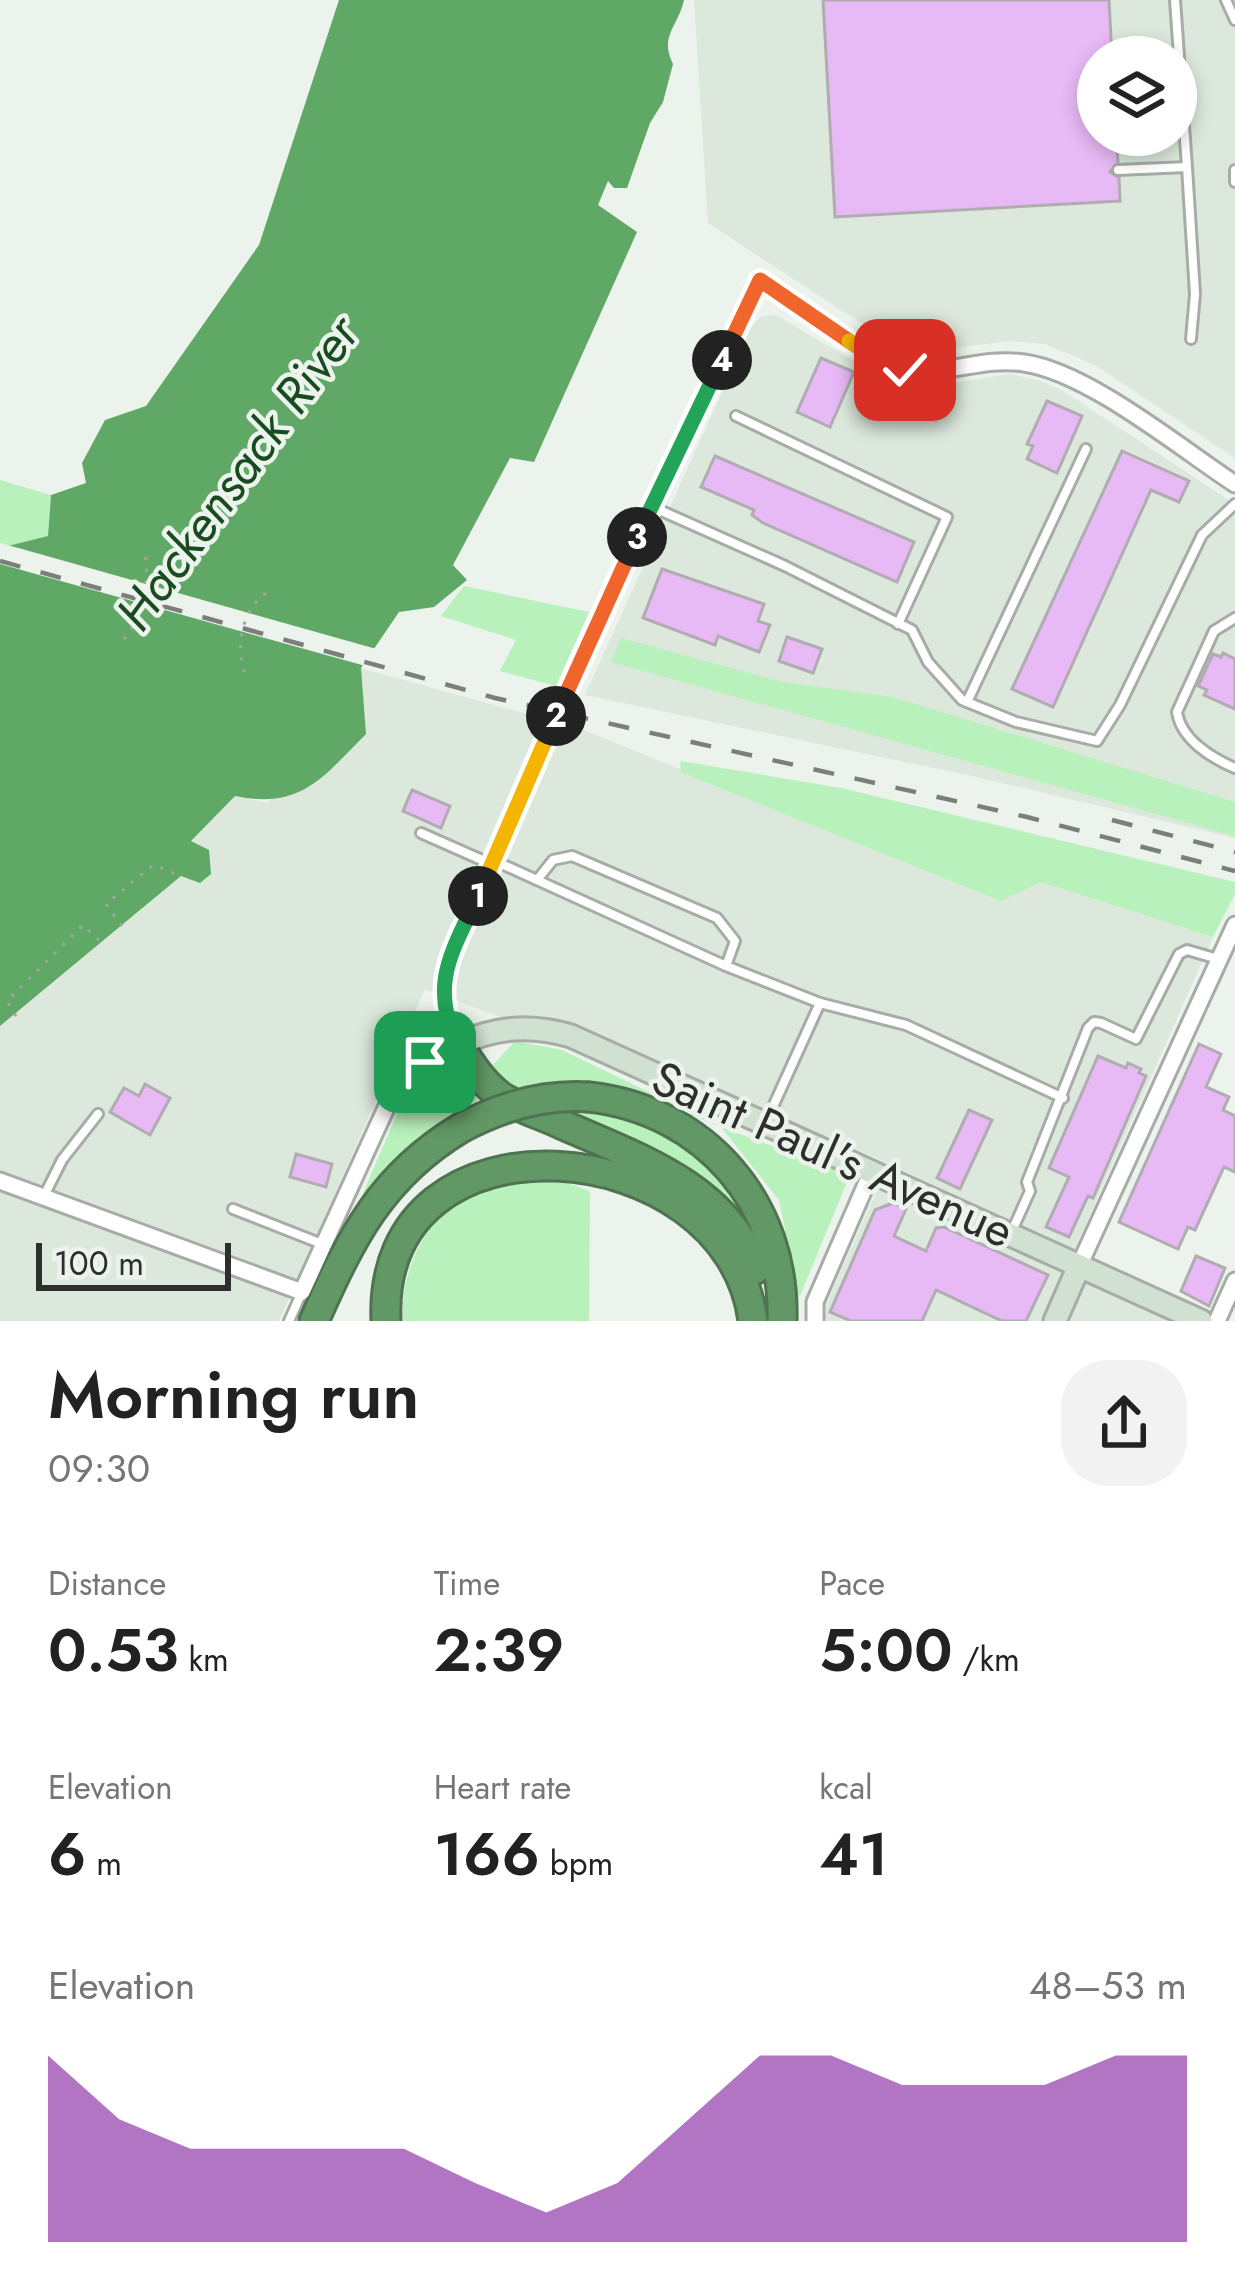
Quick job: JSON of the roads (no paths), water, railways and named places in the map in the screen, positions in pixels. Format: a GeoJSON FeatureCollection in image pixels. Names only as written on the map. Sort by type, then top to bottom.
{"type":"FeatureCollection","features":[{"type":"Feature","properties":{"kind":"highway"},"geometry":{"type":"LineString","coordinates":[[458,1044],[482,1079],[507,1100],[670,1174],[713,1204],[751,1255],[765,1321]]}},
{"type":"Feature","properties":{"kind":"highway"},"geometry":{"type":"LineString","coordinates":[[314,1321],[351,1238],[372,1207],[414,1162],[461,1128],[521,1103],[589,1097],[635,1105],[666,1118],[705,1143],[732,1169],[770,1235],[781,1280],[782,1321]]}},
{"type":"Feature","properties":{"kind":"highway"},"geometry":{"type":"LineString","coordinates":[[386,1321],[393,1265],[425,1212],[454,1187],[476,1176],[534,1165],[615,1177],[690,1212],[736,1264],[753,1321]]}},
{"type":"Feature","properties":{"kind":"street"},"geometry":{"type":"LineString","coordinates":[[0,1181],[302,1292],[392,1095],[425,1062],[458,1044],[445,1016],[443,986],[451,955],[652,507],[760,280],[877,360],[896,368],[939,373],[1009,362],[1056,372],[1084,385],[1235,484]]}},
{"type":"Feature","properties":{"kind":"street"},"geometry":{"type":"LineString","coordinates":[[1055,1321],[1235,926]]}},
{"type":"Feature","properties":{"kind":"street","name":"Saint Paul's Avenue"},"geometry":{"type":"LineString","coordinates":[[458,1044],[505,1028],[559,1032],[1201,1321]]}},
{"type":"Feature","properties":{"kind":"street"},"geometry":{"type":"LineString","coordinates":[[814,1320],[815,1302],[871,1173]]}},
{"type":"Feature","properties":{"kind":"street"},"geometry":{"type":"LineString","coordinates":[[1217,1321],[1235,1282]]}},
{"type":"Feature","properties":{"kind":"lane"},"geometry":{"type":"LineString","coordinates":[[1175,0],[1195,294],[1191,339]]}},
{"type":"Feature","properties":{"kind":"lane"},"geometry":{"type":"LineString","coordinates":[[1226,0],[1235,20]]}},
{"type":"Feature","properties":{"kind":"lane"},"geometry":{"type":"LineString","coordinates":[[1118,170],[1187,167]]}},
{"type":"Feature","properties":{"kind":"lane"},"geometry":{"type":"LineString","coordinates":[[1235,170],[1235,182]]}},
{"type":"Feature","properties":{"kind":"lane"},"geometry":{"type":"LineString","coordinates":[[736,416],[947,517],[898,624]]}},
{"type":"Feature","properties":{"kind":"lane"},"geometry":{"type":"LineString","coordinates":[[968,702],[1086,449]]}},
{"type":"Feature","properties":{"kind":"lane"},"geometry":{"type":"LineString","coordinates":[[652,507],[912,630],[928,662],[968,702],[1016,722],[1097,741],[1120,705],[1202,535],[1235,505]]}},
{"type":"Feature","properties":{"kind":"lane"},"geometry":{"type":"LineString","coordinates":[[1235,618],[1214,631],[1177,712],[1179,726],[1214,758],[1235,769]]}},
{"type":"Feature","properties":{"kind":"lane"},"geometry":{"type":"LineString","coordinates":[[421,833],[726,966],[820,1003],[906,1024],[1063,1098]]}},
{"type":"Feature","properties":{"kind":"lane"},"geometry":{"type":"LineString","coordinates":[[537,880],[554,860],[572,856],[717,918],[735,941],[726,966]]}},
{"type":"Feature","properties":{"kind":"lane"},"geometry":{"type":"LineString","coordinates":[[1010,1234],[1088,1028],[1094,1022],[1136,1039],[1179,955],[1187,950],[1220,959]]}},
{"type":"Feature","properties":{"kind":"lane"},"geometry":{"type":"LineString","coordinates":[[766,1123],[820,1003]]}},
{"type":"Feature","properties":{"kind":"lane"},"geometry":{"type":"LineString","coordinates":[[44,1198],[62,1160],[98,1114]]}},
{"type":"Feature","properties":{"kind":"lane"},"geometry":{"type":"LineString","coordinates":[[233,1209],[323,1245]]}},
{"type":"Feature","properties":{"kind":"lane"},"geometry":{"type":"LineString","coordinates":[[289,1321],[302,1292]]}},
{"type":"Feature","properties":{"kind":"water","name":"Hackensack River"},"geometry":{"type":"Polygon","coordinates":[[[339,0],[684,0],[669,39],[673,64],[663,102],[650,123],[627,188],[614,188],[608,181],[598,205],[637,232],[534,462],[510,458],[453,565],[467,580],[434,607],[399,612],[361,668],[366,734],[323,776],[294,794],[258,799],[235,796],[191,841],[209,850],[211,874],[200,883],[181,876],[0,1026],[0,548],[48,536],[51,495],[86,483],[82,463],[105,420],[146,406],[259,245],[339,0]]]}},
{"type":"Feature","properties":{"kind":"railway"},"geometry":{"type":"LineString","coordinates":[[0,561],[495,698],[1027,817],[1235,871]]}},
{"type":"Feature","properties":{"kind":"railway"},"geometry":{"type":"LineString","coordinates":[[1112,820],[1235,852]]}}]}
